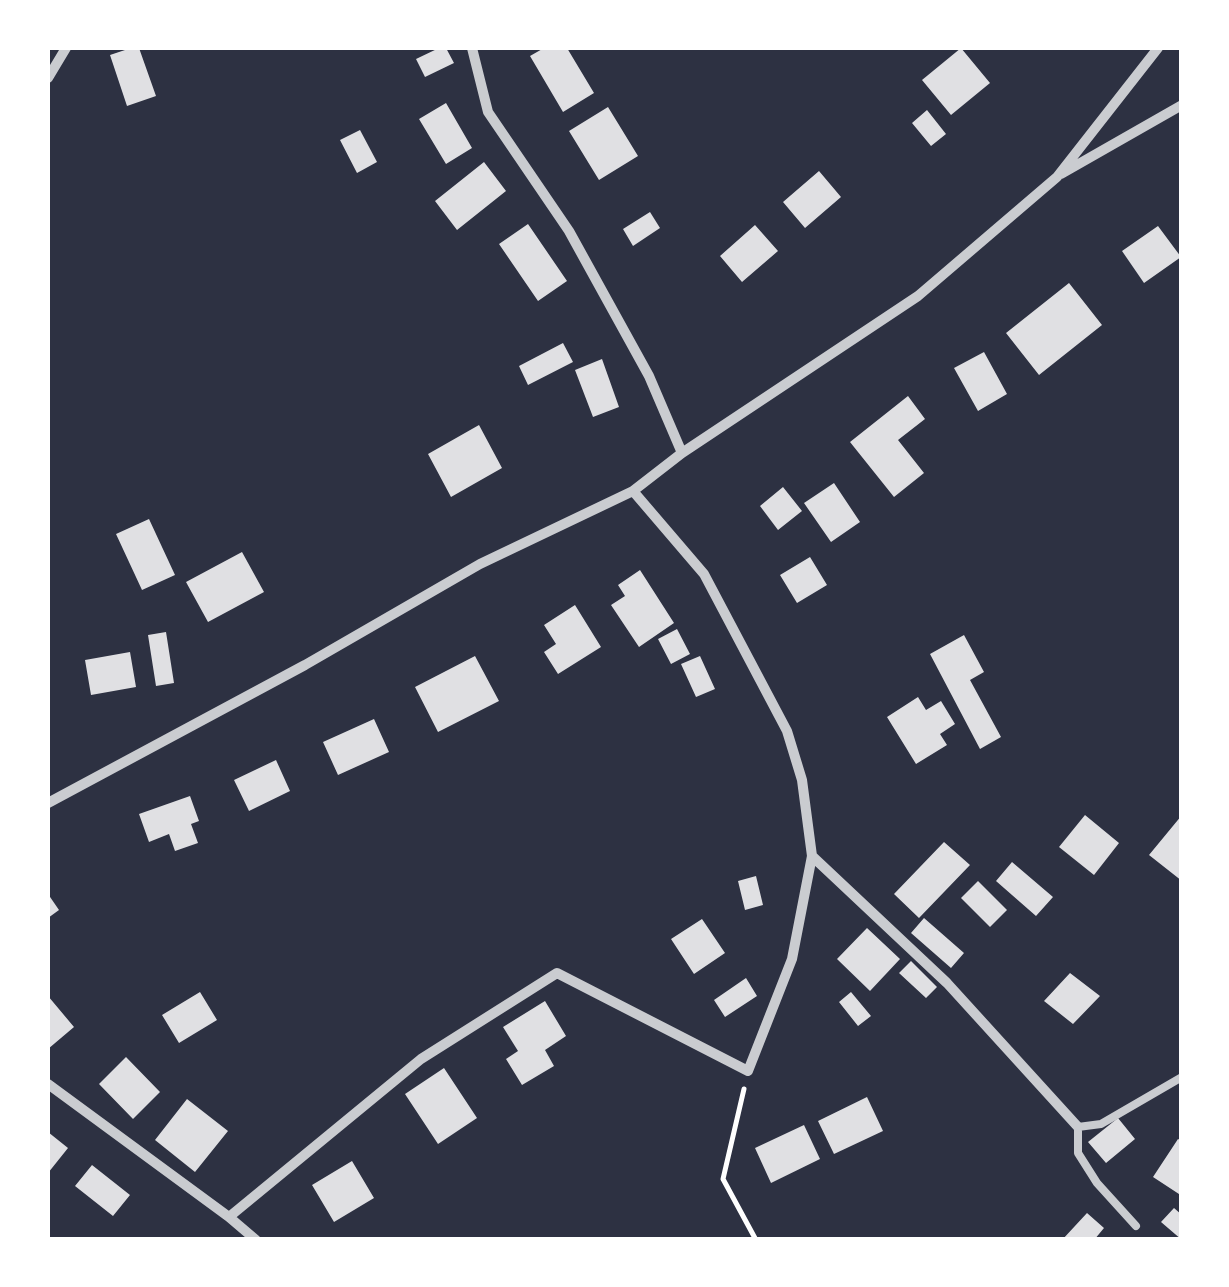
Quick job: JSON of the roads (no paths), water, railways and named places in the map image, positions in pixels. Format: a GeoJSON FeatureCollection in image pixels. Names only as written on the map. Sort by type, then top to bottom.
{"type":"FeatureCollection","features":[{"type":"Feature","properties":{"kind":"street"},"geometry":{"type":"LineString","coordinates":[[48,78],[66,48]]}},
{"type":"Feature","properties":{"kind":"street"},"geometry":{"type":"LineString","coordinates":[[472,48],[488,112],[569,231],[648,376],[682,454]]}},
{"type":"Feature","properties":{"kind":"street"},"geometry":{"type":"LineString","coordinates":[[1057,177],[1158,48]]}},
{"type":"Feature","properties":{"kind":"street"},"geometry":{"type":"LineString","coordinates":[[48,803],[289,674],[480,564],[632,491],[918,296],[1057,177],[1182,105]]}},
{"type":"Feature","properties":{"kind":"street"},"geometry":{"type":"LineString","coordinates":[[230,1217],[421,1059],[557,973],[748,1070],[792,959],[812,856],[802,780],[788,730],[704,574],[632,491]]}},
{"type":"Feature","properties":{"kind":"street"},"geometry":{"type":"LineString","coordinates":[[812,856],[947,984],[1078,1127]]}},
{"type":"Feature","properties":{"kind":"street"},"geometry":{"type":"LineString","coordinates":[[48,1084],[256,1240]]}},
{"type":"Feature","properties":{"kind":"lane"},"geometry":{"type":"LineString","coordinates":[[1136,1226],[1097,1183],[1078,1153],[1078,1127],[1100,1124],[1182,1077]]}}]}
